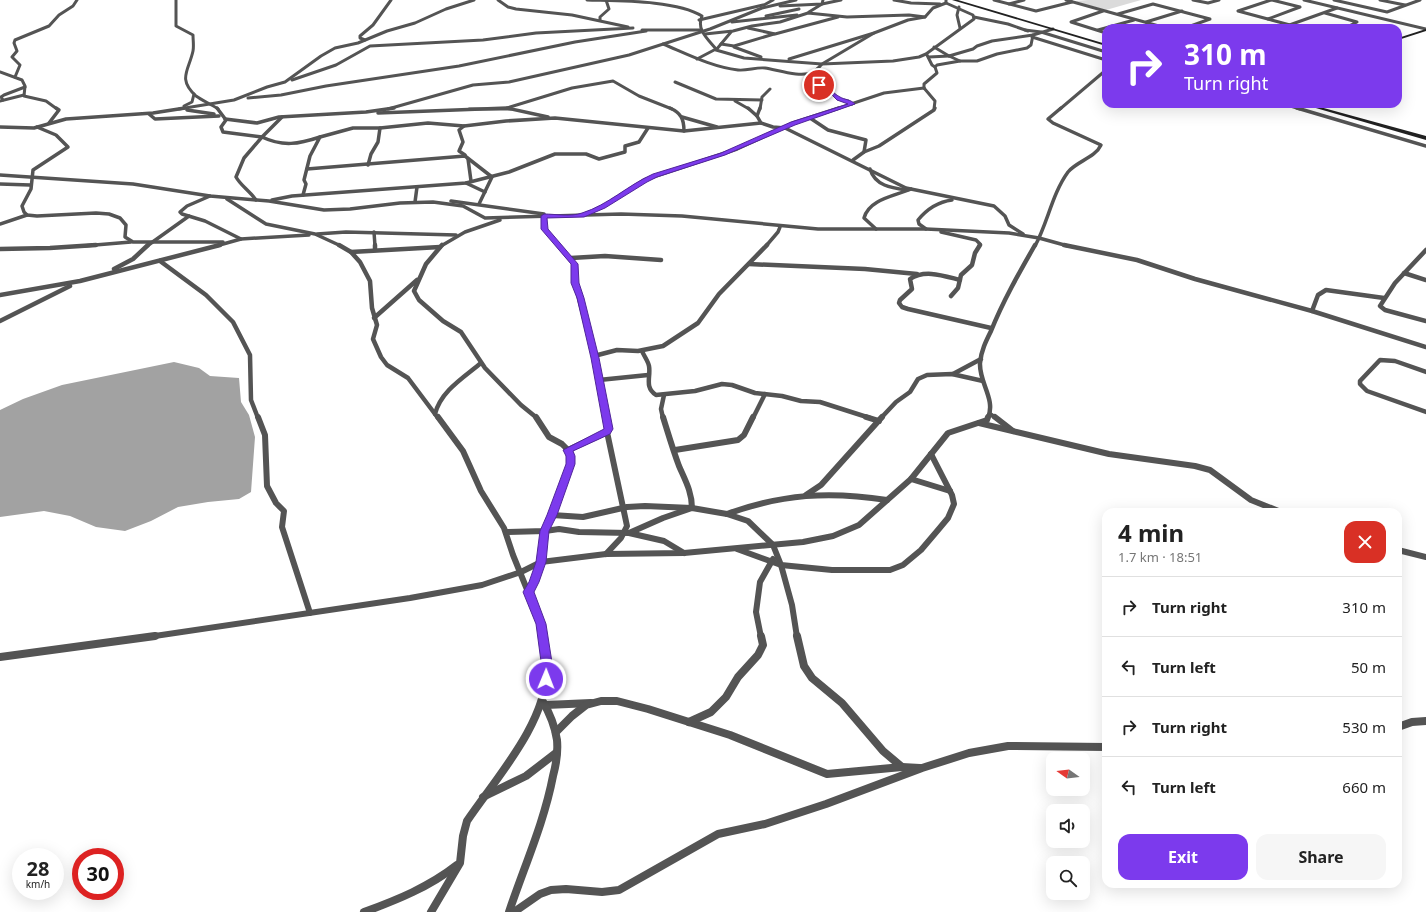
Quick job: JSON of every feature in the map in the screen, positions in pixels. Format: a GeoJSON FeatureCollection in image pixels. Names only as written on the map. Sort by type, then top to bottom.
{"type":"FeatureCollection","features":[{"type":"Feature","properties":{"kind":"main road"},"geometry":{"type":"LineString","coordinates":[[954,0],[1102,44]]}},
{"type":"Feature","properties":{"kind":"main road"},"geometry":{"type":"LineString","coordinates":[[1402,38],[1426,30]]}},
{"type":"Feature","properties":{"kind":"main road"},"geometry":{"type":"LineString","coordinates":[[1318,108],[1426,138]]}},
{"type":"Feature","properties":{"kind":"street"},"geometry":{"type":"LineString","coordinates":[[15,77],[20,65],[12,57],[17,51],[14,40],[49,26],[59,15],[73,6],[77,0]]}},
{"type":"Feature","properties":{"kind":"street"},"geometry":{"type":"LineString","coordinates":[[176,0],[179,8],[175,23],[176,26],[193,35],[192,55],[185,75],[185,81],[194,94],[209,105],[217,108],[222,117],[221,127],[223,132],[247,134],[262,137],[275,144],[288,145],[300,144],[352,128],[380,128],[428,123],[464,126],[506,121],[554,118],[684,131],[725,128],[761,123],[773,127],[785,128],[854,160],[909,190]]}},
{"type":"Feature","properties":{"kind":"street"},"geometry":{"type":"LineString","coordinates":[[365,40],[360,38],[360,36],[373,26],[391,0]]}},
{"type":"Feature","properties":{"kind":"street"},"geometry":{"type":"LineString","coordinates":[[286,82],[332,49],[419,22],[441,11],[474,0]]}},
{"type":"Feature","properties":{"kind":"street"},"geometry":{"type":"LineString","coordinates":[[498,0],[508,7],[516,9],[554,12],[600,20],[646,31]]}},
{"type":"Feature","properties":{"kind":"street"},"geometry":{"type":"LineString","coordinates":[[588,0],[606,0],[695,11],[702,16],[699,20],[702,32],[716,50],[738,57],[822,64],[877,62],[914,58],[926,54],[974,18]]}},
{"type":"Feature","properties":{"kind":"street"},"geometry":{"type":"LineString","coordinates":[[600,20],[600,16],[609,9],[606,0]]}},
{"type":"Feature","properties":{"kind":"street"},"geometry":{"type":"LineString","coordinates":[[652,0],[667,7]]}},
{"type":"Feature","properties":{"kind":"street"},"geometry":{"type":"LineString","coordinates":[[764,5],[773,0]]}},
{"type":"Feature","properties":{"kind":"street"},"geometry":{"type":"LineString","coordinates":[[187,110],[250,123],[281,118],[393,108],[473,85],[509,82],[629,55],[702,32],[761,8],[796,0]]}},
{"type":"Feature","properties":{"kind":"street"},"geometry":{"type":"LineString","coordinates":[[0,127],[37,127],[66,119],[151,114],[187,110],[234,100],[281,95],[326,86],[459,66],[575,42],[646,31],[733,31],[789,20],[808,13],[822,4],[823,0]]}},
{"type":"Feature","properties":{"kind":"street"},"geometry":{"type":"LineString","coordinates":[[774,14],[792,8],[841,0]]}},
{"type":"Feature","properties":{"kind":"street"},"geometry":{"type":"LineString","coordinates":[[894,0],[911,3],[946,2],[959,7],[974,18],[991,20],[1025,30],[1041,32],[1102,51]]}},
{"type":"Feature","properties":{"kind":"street"},"geometry":{"type":"LineString","coordinates":[[994,0],[1036,12],[1073,2]]}},
{"type":"Feature","properties":{"kind":"street"},"geometry":{"type":"LineString","coordinates":[[1008,4],[1024,0]]}},
{"type":"Feature","properties":{"kind":"street"},"geometry":{"type":"LineString","coordinates":[[1066,0],[1153,24]]}},
{"type":"Feature","properties":{"kind":"street"},"geometry":{"type":"LineString","coordinates":[[1193,0],[1208,3],[1219,0]]}},
{"type":"Feature","properties":{"kind":"street"},"geometry":{"type":"LineString","coordinates":[[1268,19],[1300,7],[1272,0],[1238,11],[1286,24]]}},
{"type":"Feature","properties":{"kind":"street"},"geometry":{"type":"LineString","coordinates":[[1304,0],[1426,30]]}},
{"type":"Feature","properties":{"kind":"street"},"geometry":{"type":"LineString","coordinates":[[1311,2],[1316,0]]}},
{"type":"Feature","properties":{"kind":"street"},"geometry":{"type":"LineString","coordinates":[[1334,0],[1383,11],[1389,11],[1420,0]]}},
{"type":"Feature","properties":{"kind":"street"},"geometry":{"type":"LineString","coordinates":[[1380,0],[1405,5]]}},
{"type":"Feature","properties":{"kind":"street"},"geometry":{"type":"LineString","coordinates":[[785,60],[874,33],[908,20],[925,17],[933,8],[946,2]]}},
{"type":"Feature","properties":{"kind":"street"},"geometry":{"type":"LineString","coordinates":[[699,20],[764,5],[778,4]]}},
{"type":"Feature","properties":{"kind":"street"},"geometry":{"type":"LineString","coordinates":[[1118,14],[1154,4],[1210,19],[1196,24]]}},
{"type":"Feature","properties":{"kind":"street"},"geometry":{"type":"LineString","coordinates":[[761,8],[805,6]]}},
{"type":"Feature","properties":{"kind":"street"},"geometry":{"type":"LineString","coordinates":[[752,28],[784,17],[805,6]]}},
{"type":"Feature","properties":{"kind":"street"},"geometry":{"type":"LineString","coordinates":[[959,7],[957,17],[960,28]]}},
{"type":"Feature","properties":{"kind":"street"},"geometry":{"type":"LineString","coordinates":[[1293,24],[1338,8]]}},
{"type":"Feature","properties":{"kind":"street"},"geometry":{"type":"LineString","coordinates":[[747,21],[799,9]]}},
{"type":"Feature","properties":{"kind":"street"},"geometry":{"type":"LineString","coordinates":[[1102,32],[1071,22],[1105,11]]}},
{"type":"Feature","properties":{"kind":"street"},"geometry":{"type":"LineString","coordinates":[[1146,22],[1182,11]]}},
{"type":"Feature","properties":{"kind":"street"},"geometry":{"type":"LineString","coordinates":[[729,22],[784,17],[808,13],[841,17],[909,15],[925,17]]}},
{"type":"Feature","properties":{"kind":"street"},"geometry":{"type":"LineString","coordinates":[[1324,13],[1358,22],[1354,24]]}},
{"type":"Feature","properties":{"kind":"street"},"geometry":{"type":"LineString","coordinates":[[734,46],[841,17]]}},
{"type":"Feature","properties":{"kind":"street"},"geometry":{"type":"LineString","coordinates":[[1118,24],[1135,19]]}},
{"type":"Feature","properties":{"kind":"street"},"geometry":{"type":"LineString","coordinates":[[234,100],[254,94],[267,87],[336,65],[370,46],[479,40],[536,33],[633,28]]}},
{"type":"Feature","properties":{"kind":"street"},"geometry":{"type":"LineString","coordinates":[[697,59],[699,56],[716,50],[724,37],[733,31],[752,28],[775,34]]}},
{"type":"Feature","properties":{"kind":"street"},"geometry":{"type":"LineString","coordinates":[[710,29],[717,37]]}},
{"type":"Feature","properties":{"kind":"street"},"geometry":{"type":"LineString","coordinates":[[929,57],[949,56],[974,49],[977,46],[992,41],[1033,36],[1052,29]]}},
{"type":"Feature","properties":{"kind":"street"},"geometry":{"type":"LineString","coordinates":[[1098,30],[1102,29]]}},
{"type":"Feature","properties":{"kind":"street"},"geometry":{"type":"LineString","coordinates":[[1025,30],[1033,36],[1102,59]]}},
{"type":"Feature","properties":{"kind":"street"},"geometry":{"type":"LineString","coordinates":[[663,44],[697,59],[742,71],[764,68],[780,72],[808,74],[814,72],[822,64],[874,33]]}},
{"type":"Feature","properties":{"kind":"street"},"geometry":{"type":"LineString","coordinates":[[973,64],[992,55],[1027,48],[1031,45],[1033,36]]}},
{"type":"Feature","properties":{"kind":"street"},"geometry":{"type":"LineString","coordinates":[[721,44],[734,46],[767,59]]}},
{"type":"Feature","properties":{"kind":"street"},"geometry":{"type":"LineString","coordinates":[[934,47],[960,61]]}},
{"type":"Feature","properties":{"kind":"street"},"geometry":{"type":"LineString","coordinates":[[924,88],[924,84],[937,73],[935,67],[932,65],[926,54]]}},
{"type":"Feature","properties":{"kind":"street"},"geometry":{"type":"LineString","coordinates":[[935,67],[942,64],[960,61],[980,60]]}},
{"type":"Feature","properties":{"kind":"street"},"geometry":{"type":"LineString","coordinates":[[817,69],[822,77],[818,82],[819,85],[830,91],[838,99],[848,101],[852,104]]}},
{"type":"Feature","properties":{"kind":"street"},"geometry":{"type":"LineString","coordinates":[[0,72],[22,81],[25,87],[24,95]]}},
{"type":"Feature","properties":{"kind":"street"},"geometry":{"type":"LineString","coordinates":[[0,657],[410,598],[499,580],[521,572],[541,562],[606,554],[684,553],[803,542],[833,536],[859,525],[911,479],[948,433],[987,420],[990,414],[991,403],[980,368],[981,359],[991,328],[1012,286],[1039,238],[1055,195],[1070,170],[1098,150],[1101,145],[1052,123],[1048,119],[1102,73]]}},
{"type":"Feature","properties":{"kind":"street"},"geometry":{"type":"LineString","coordinates":[[505,108],[572,88],[612,81],[638,96],[678,112],[684,121],[684,131]]}},
{"type":"Feature","properties":{"kind":"street"},"geometry":{"type":"LineString","coordinates":[[675,82],[714,98],[733,100],[762,100]]}},
{"type":"Feature","properties":{"kind":"street"},"geometry":{"type":"LineString","coordinates":[[2,100],[4,95],[25,87]]}},
{"type":"Feature","properties":{"kind":"street"},"geometry":{"type":"LineString","coordinates":[[581,216],[602,207],[644,180],[723,154],[762,136],[785,128],[793,123],[884,93],[924,88]]}},
{"type":"Feature","properties":{"kind":"street"},"geometry":{"type":"LineString","coordinates":[[854,160],[864,152],[878,146],[934,110],[935,101],[924,88]]}},
{"type":"Feature","properties":{"kind":"street"},"geometry":{"type":"LineString","coordinates":[[757,116],[762,97],[770,89]]}},
{"type":"Feature","properties":{"kind":"street"},"geometry":{"type":"LineString","coordinates":[[178,108],[192,102],[194,94]]}},
{"type":"Feature","properties":{"kind":"street"},"geometry":{"type":"LineString","coordinates":[[2,100],[24,95],[48,102],[59,110],[49,123]]}},
{"type":"Feature","properties":{"kind":"street"},"geometry":{"type":"LineString","coordinates":[[733,100],[746,106],[757,116],[761,123]]}},
{"type":"Feature","properties":{"kind":"street"},"geometry":{"type":"LineString","coordinates":[[217,108],[219,103]]}},
{"type":"Feature","properties":{"kind":"street"},"geometry":{"type":"LineString","coordinates":[[151,114],[178,108],[209,105]]}},
{"type":"Feature","properties":{"kind":"street"},"geometry":{"type":"LineString","coordinates":[[256,200],[236,178],[244,158],[281,118],[448,109],[505,108],[554,118]]}},
{"type":"Feature","properties":{"kind":"street"},"geometry":{"type":"LineString","coordinates":[[1298,108],[1426,146]]}},
{"type":"Feature","properties":{"kind":"street"},"geometry":{"type":"LineString","coordinates":[[151,114],[155,119],[222,117]]}},
{"type":"Feature","properties":{"kind":"street"},"geometry":{"type":"LineString","coordinates":[[55,115],[66,119]]}},
{"type":"Feature","properties":{"kind":"street"},"geometry":{"type":"LineString","coordinates":[[682,117],[711,126],[725,128]]}},
{"type":"Feature","properties":{"kind":"street"},"geometry":{"type":"LineString","coordinates":[[810,118],[828,130],[866,140],[864,152]]}},
{"type":"Feature","properties":{"kind":"street"},"geometry":{"type":"LineString","coordinates":[[44,130],[58,120]]}},
{"type":"Feature","properties":{"kind":"street"},"geometry":{"type":"LineString","coordinates":[[307,169],[425,160],[447,156],[459,151],[463,142],[459,130],[453,125]]}},
{"type":"Feature","properties":{"kind":"street"},"geometry":{"type":"LineString","coordinates":[[459,130],[464,126]]}},
{"type":"Feature","properties":{"kind":"street"},"geometry":{"type":"LineString","coordinates":[[27,215],[24,213],[23,202],[30,191],[30,185],[33,177],[32,172],[35,168],[68,147],[56,135],[37,127]]}},
{"type":"Feature","properties":{"kind":"street"},"geometry":{"type":"LineString","coordinates":[[368,165],[371,154],[378,142],[380,128]]}},
{"type":"Feature","properties":{"kind":"street"},"geometry":{"type":"LineString","coordinates":[[269,201],[303,195],[466,183],[509,172],[555,154],[586,154],[599,159],[625,152],[625,146],[638,142],[648,128]]}},
{"type":"Feature","properties":{"kind":"street"},"geometry":{"type":"LineString","coordinates":[[303,195],[306,184],[304,180],[310,156],[320,137]]}},
{"type":"Feature","properties":{"kind":"street"},"geometry":{"type":"LineString","coordinates":[[459,151],[492,177]]}},
{"type":"Feature","properties":{"kind":"street"},"geometry":{"type":"LineString","coordinates":[[447,156],[466,157]]}},
{"type":"Feature","properties":{"kind":"street"},"geometry":{"type":"LineString","coordinates":[[466,157],[471,181]]}},
{"type":"Feature","properties":{"kind":"street"},"geometry":{"type":"LineString","coordinates":[[870,169],[874,179],[891,187],[998,208],[1005,216],[1009,225],[1025,235]]}},
{"type":"Feature","properties":{"kind":"street"},"geometry":{"type":"LineString","coordinates":[[0,175],[133,184],[210,196],[269,201],[324,210],[350,209],[416,202],[455,201],[559,216]]}},
{"type":"Feature","properties":{"kind":"street"},"geometry":{"type":"LineString","coordinates":[[479,204],[492,177]]}},
{"type":"Feature","properties":{"kind":"street"},"geometry":{"type":"LineString","coordinates":[[466,183],[485,192]]}},
{"type":"Feature","properties":{"kind":"street"},"geometry":{"type":"LineString","coordinates":[[0,184],[30,185]]}},
{"type":"Feature","properties":{"kind":"street"},"geometry":{"type":"LineString","coordinates":[[416,202],[417,187]]}},
{"type":"Feature","properties":{"kind":"street"},"geometry":{"type":"LineString","coordinates":[[876,230],[864,218],[865,212],[870,205],[878,200],[909,190]]}},
{"type":"Feature","properties":{"kind":"street"},"geometry":{"type":"LineString","coordinates":[[210,196],[183,208],[180,212],[182,214],[205,221],[242,239]]}},
{"type":"Feature","properties":{"kind":"street"},"geometry":{"type":"LineString","coordinates":[[221,197],[241,206],[266,224],[315,234],[335,242],[351,252],[360,262],[370,281],[374,318],[377,325],[373,339],[383,361],[408,378],[463,451],[481,491],[506,532],[512,555],[521,572],[541,624],[547,669],[544,703],[521,745],[467,821],[463,836],[460,863],[431,912]]}},
{"type":"Feature","properties":{"kind":"street"},"geometry":{"type":"LineString","coordinates":[[926,229],[919,224],[918,220],[924,211],[944,201],[960,200]]}},
{"type":"Feature","properties":{"kind":"street"},"geometry":{"type":"LineString","coordinates":[[433,202],[463,206],[485,218],[621,214],[682,216],[780,227],[831,230],[926,229],[996,232],[1025,235],[1085,250],[1137,260],[1195,279],[1312,311],[1426,347]]}},
{"type":"Feature","properties":{"kind":"street"},"geometry":{"type":"LineString","coordinates":[[0,224],[27,215],[52,217],[96,212],[110,213],[125,223],[127,229],[125,237],[131,242]]}},
{"type":"Feature","properties":{"kind":"street"},"geometry":{"type":"LineString","coordinates":[[0,320],[61,290],[124,264],[188,216]]}},
{"type":"Feature","properties":{"kind":"street"},"geometry":{"type":"LineString","coordinates":[[544,216],[545,229],[571,258],[574,264],[575,283],[580,298],[599,380],[608,429],[608,442],[612,451],[623,508],[626,516],[627,533]]}},
{"type":"Feature","properties":{"kind":"street"},"geometry":{"type":"LineString","coordinates":[[374,318],[417,279],[440,247],[445,243],[481,226],[509,218]]}},
{"type":"Feature","properties":{"kind":"street"},"geometry":{"type":"LineString","coordinates":[[594,356],[617,350],[642,351],[663,346],[698,323],[719,294],[749,264],[775,235],[780,227]]}},
{"type":"Feature","properties":{"kind":"street"},"geometry":{"type":"LineString","coordinates":[[936,230],[976,240],[980,244],[975,253],[972,265],[961,275],[958,288],[951,296]]}},
{"type":"Feature","properties":{"kind":"street"},"geometry":{"type":"LineString","coordinates":[[963,231],[964,238]]}},
{"type":"Feature","properties":{"kind":"street"},"geometry":{"type":"LineString","coordinates":[[0,295],[46,288],[160,261],[242,239],[340,232],[374,232],[435,236],[460,235]]}},
{"type":"Feature","properties":{"kind":"street"},"geometry":{"type":"LineString","coordinates":[[374,232],[375,250]]}},
{"type":"Feature","properties":{"kind":"street"},"geometry":{"type":"LineString","coordinates":[[0,249],[131,242],[231,242]]}},
{"type":"Feature","properties":{"kind":"street"},"geometry":{"type":"LineString","coordinates":[[351,252],[409,250],[440,247]]}},
{"type":"Feature","properties":{"kind":"street"},"geometry":{"type":"LineString","coordinates":[[1426,250],[1404,273],[1384,298],[1380,306],[1382,308],[1426,321]]}},
{"type":"Feature","properties":{"kind":"street"},"geometry":{"type":"LineString","coordinates":[[571,258],[594,256],[661,260]]}},
{"type":"Feature","properties":{"kind":"street"},"geometry":{"type":"LineString","coordinates":[[160,261],[206,295],[232,322],[247,347],[250,355],[251,400],[265,435],[267,486],[276,503],[284,511],[282,527],[310,613]]}},
{"type":"Feature","properties":{"kind":"street"},"geometry":{"type":"LineString","coordinates":[[749,264],[865,269],[934,275],[960,280]]}},
{"type":"Feature","properties":{"kind":"street"},"geometry":{"type":"LineString","coordinates":[[1404,273],[1426,280]]}},
{"type":"Feature","properties":{"kind":"street"},"geometry":{"type":"LineString","coordinates":[[918,274],[910,279],[912,289],[900,300],[899,303],[902,306],[991,328]]}},
{"type":"Feature","properties":{"kind":"street"},"geometry":{"type":"LineString","coordinates":[[417,279],[414,291],[419,300],[443,320],[461,332],[481,363],[505,387],[520,405],[535,416],[549,437],[562,444],[568,450],[570,464],[552,515],[544,531],[541,562],[534,582],[528,592]]}},
{"type":"Feature","properties":{"kind":"street"},"geometry":{"type":"LineString","coordinates":[[1312,311],[1319,293],[1326,290],[1384,298]]}},
{"type":"Feature","properties":{"kind":"street"},"geometry":{"type":"LineString","coordinates":[[642,351],[649,366],[648,384],[653,393],[664,395],[722,384],[743,388],[755,393],[782,396],[801,401],[820,402],[844,411],[879,421]]}},
{"type":"Feature","properties":{"kind":"street"},"geometry":{"type":"LineString","coordinates":[[953,374],[968,364],[981,359]]}},
{"type":"Feature","properties":{"kind":"street"},"geometry":{"type":"LineString","coordinates":[[1426,372],[1395,361],[1380,360],[1360,381],[1360,384],[1362,388],[1367,391],[1426,412]]}},
{"type":"Feature","properties":{"kind":"street"},"geometry":{"type":"LineString","coordinates":[[436,414],[438,403],[446,392],[481,363]]}},
{"type":"Feature","properties":{"kind":"street"},"geometry":{"type":"LineString","coordinates":[[806,495],[821,485],[896,402],[911,392],[915,383],[920,378],[932,375],[953,374],[983,381]]}},
{"type":"Feature","properties":{"kind":"street"},"geometry":{"type":"LineString","coordinates":[[599,380],[648,375]]}},
{"type":"Feature","properties":{"kind":"street"},"geometry":{"type":"LineString","coordinates":[[675,450],[738,440],[744,435],[765,394]]}},
{"type":"Feature","properties":{"kind":"street"},"geometry":{"type":"LineString","coordinates":[[664,395],[660,409],[679,465],[689,487],[692,498],[692,508]]}},
{"type":"Feature","properties":{"kind":"street"},"geometry":{"type":"LineString","coordinates":[[990,414],[1015,432]]}},
{"type":"Feature","properties":{"kind":"street"},"geometry":{"type":"LineString","coordinates":[[979,423],[1109,454],[1195,466],[1210,470],[1251,500],[1271,508]]}},
{"type":"Feature","properties":{"kind":"street"},"geometry":{"type":"LineString","coordinates":[[568,450],[607,432]]}},
{"type":"Feature","properties":{"kind":"street"},"geometry":{"type":"LineString","coordinates":[[734,549],[781,565],[832,570],[890,570],[903,565],[921,550],[948,518],[954,504],[950,491],[931,454]]}},
{"type":"Feature","properties":{"kind":"street"},"geometry":{"type":"LineString","coordinates":[[911,479],[950,491]]}},
{"type":"Feature","properties":{"kind":"street"},"geometry":{"type":"LineString","coordinates":[[727,514],[751,504],[772,499],[806,495],[837,493],[887,500]]}},
{"type":"Feature","properties":{"kind":"street"},"geometry":{"type":"LineString","coordinates":[[552,515],[583,517],[623,508],[645,506],[692,508],[727,514],[748,521],[773,545],[777,554],[792,605],[800,653],[804,666],[812,678],[842,703],[883,751],[902,767]]}},
{"type":"Feature","properties":{"kind":"street"},"geometry":{"type":"LineString","coordinates":[[606,554],[627,533],[692,508]]}},
{"type":"Feature","properties":{"kind":"street"},"geometry":{"type":"LineString","coordinates":[[506,532],[559,529],[579,532],[627,533],[664,541],[684,553]]}},
{"type":"Feature","properties":{"kind":"street"},"geometry":{"type":"LineString","coordinates":[[1402,551],[1426,557]]}},
{"type":"Feature","properties":{"kind":"street"},"geometry":{"type":"LineString","coordinates":[[689,722],[711,712],[726,697],[738,677],[758,655],[763,645],[756,612],[760,582],[770,561],[777,554]]}},
{"type":"Feature","properties":{"kind":"street"},"geometry":{"type":"LineString","coordinates":[[544,703],[591,703],[620,701],[632,704],[724,732],[770,750],[816,771],[827,774],[902,767],[922,768]]}},
{"type":"Feature","properties":{"kind":"street"},"geometry":{"type":"LineString","coordinates":[[509,912],[539,827],[552,783],[558,745],[556,732],[544,703]]}},
{"type":"Feature","properties":{"kind":"street"},"geometry":{"type":"LineString","coordinates":[[556,732],[572,716],[591,703]]}},
{"type":"Feature","properties":{"kind":"street"},"geometry":{"type":"LineString","coordinates":[[1402,726],[1412,722],[1426,721]]}},
{"type":"Feature","properties":{"kind":"street"},"geometry":{"type":"LineString","coordinates":[[514,912],[540,894],[551,890],[566,889],[602,892],[620,890],[718,834],[772,822],[826,804],[922,768],[969,753],[1008,746],[1102,747]]}},
{"type":"Feature","properties":{"kind":"street"},"geometry":{"type":"LineString","coordinates":[[483,797],[526,776],[556,753]]}},
{"type":"Feature","properties":{"kind":"street"},"geometry":{"type":"LineString","coordinates":[[364,912],[392,902],[430,883],[448,873],[460,863]]}},
{"type":"Feature","properties":{"kind":"shaded area"},"geometry":{"type":"Polygon","coordinates":[[[1141,0],[1106,10],[1074,1],[1141,0]]]}},
{"type":"Feature","properties":{"kind":"shaded area"},"geometry":{"type":"Polygon","coordinates":[[[174,362],[199,368],[210,376],[239,378],[241,402],[249,415],[255,437],[251,492],[239,499],[178,507],[151,521],[125,531],[96,527],[70,516],[44,511],[0,517],[0,410],[23,399],[62,385],[174,362]]]}},
{"type":"Feature","properties":{"kind":"route"},"geometry":{"type":"LineString","coordinates":[[546,679],[547,669],[541,624],[528,592],[534,582],[541,562],[544,531],[552,515],[570,464],[568,450],[607,432],[608,429],[595,358],[575,283],[574,264],[571,258],[545,229],[544,216],[581,216],[602,207],[644,180],[737,149],[762,136],[785,128],[793,123],[852,104],[848,101],[838,99],[830,91],[819,85]]}}]}
